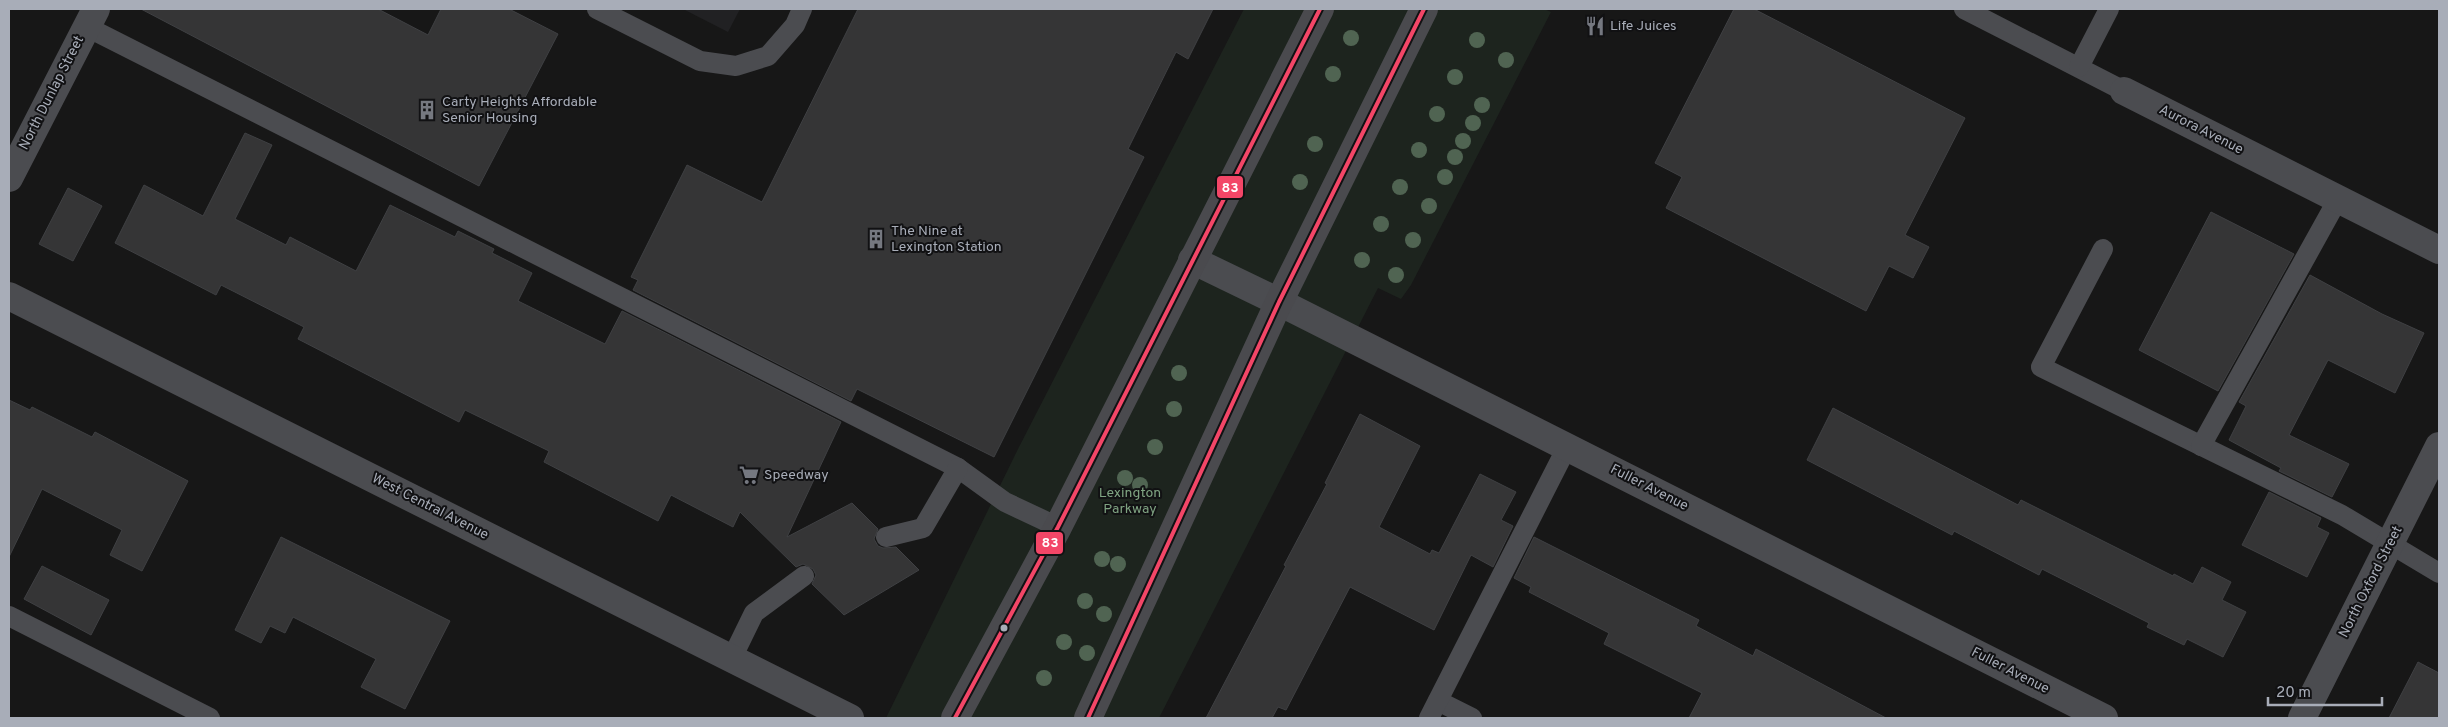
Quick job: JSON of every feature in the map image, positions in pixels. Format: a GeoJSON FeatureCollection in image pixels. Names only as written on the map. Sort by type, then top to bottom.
{"type":"FeatureCollection","features":[{"type":"Feature","properties":{"kind":"main road"},"geometry":{"type":"LineString","coordinates":[[955,718],[1058,527],[1320,9]]}},
{"type":"Feature","properties":{"kind":"main road"},"geometry":{"type":"LineString","coordinates":[[1088,718],[1279,302],[1424,9]]}},
{"type":"Feature","properties":{"kind":"street","name":"North Dunlap Street"},"geometry":{"type":"LineString","coordinates":[[9,178],[91,18]]}},
{"type":"Feature","properties":{"kind":"street","name":"Aurora Avenue"},"geometry":{"type":"LineString","coordinates":[[2124,91],[2439,250]]}},
{"type":"Feature","properties":{"kind":"street","name":"Fuller Avenue"},"geometry":{"type":"LineString","coordinates":[[1192,260],[1279,302],[2104,718]]}},
{"type":"Feature","properties":{"kind":"street","name":"West Central Avenue"},"geometry":{"type":"LineString","coordinates":[[9,296],[850,718]]}},
{"type":"Feature","properties":{"kind":"street","name":"North Oxford Street"},"geometry":{"type":"LineString","coordinates":[[2302,718],[2439,446]]}},
{"type":"Feature","properties":{"kind":"lane"},"geometry":{"type":"LineString","coordinates":[[597,9],[700,61],[736,66],[768,56],[794,25],[802,9]]}},
{"type":"Feature","properties":{"kind":"lane","name":"Aurora Avenue"},"geometry":{"type":"LineString","coordinates":[[1964,9],[2124,91]]}},
{"type":"Feature","properties":{"kind":"lane"},"geometry":{"type":"LineString","coordinates":[[2079,67],[2109,9]]}},
{"type":"Feature","properties":{"kind":"lane"},"geometry":{"type":"LineString","coordinates":[[91,18],[958,468],[1005,502],[1058,527]]}},
{"type":"Feature","properties":{"kind":"lane"},"geometry":{"type":"LineString","coordinates":[[2201,446],[2338,199]]}},
{"type":"Feature","properties":{"kind":"lane"},"geometry":{"type":"LineString","coordinates":[[2104,249],[2042,367],[2342,515],[2439,573]]}},
{"type":"Feature","properties":{"kind":"lane"},"geometry":{"type":"LineString","coordinates":[[1472,718],[1434,710],[1566,447]]}},
{"type":"Feature","properties":{"kind":"lane"},"geometry":{"type":"LineString","coordinates":[[886,538],[924,528],[958,468]]}},
{"type":"Feature","properties":{"kind":"lane"},"geometry":{"type":"LineString","coordinates":[[732,658],[754,614],[804,576]]}},
{"type":"Feature","properties":{"kind":"lane"},"geometry":{"type":"LineString","coordinates":[[9,616],[210,718]]}},
{"type":"Feature","properties":{"kind":"shaded area"},"geometry":{"type":"Polygon","coordinates":[[[683,9],[740,9],[728,32],[683,9]]]}},
{"type":"Feature","properties":{"kind":"green space","name":"Lexington Parkway"},"geometry":{"type":"Polygon","coordinates":[[[1244,9],[1544,9],[1551,12],[1411,285],[1401,299],[1378,288],[1159,718],[886,718],[1019,447],[1244,9]]]}},
{"type":"Feature","properties":{"kind":"building","name":"Carty Heights Affordable Senior Housing"},"geometry":{"type":"Polygon","coordinates":[[[141,9],[378,9],[428,35],[441,9],[509,9],[558,34],[479,186],[141,9]]]}},
{"type":"Feature","properties":{"kind":"building","name":"The Nine at Lexington Station"},"geometry":{"type":"Polygon","coordinates":[[[858,9],[1213,9],[1188,59],[1176,52],[1128,149],[1144,157],[994,457],[857,389],[851,401],[633,290],[638,280],[631,277],[687,165],[762,202],[858,9]]]}},
{"type":"Feature","properties":{"kind":"building"},"geometry":{"type":"Polygon","coordinates":[[[1734,9],[1754,9],[1965,118],[1905,235],[1929,247],[1913,278],[1889,266],[1866,311],[1666,208],[1682,177],[1655,163],[1734,9]]]}},
{"type":"Feature","properties":{"kind":"building"},"geometry":{"type":"Polygon","coordinates":[[[245,133],[272,145],[235,219],[286,245],[290,237],[356,271],[390,205],[455,237],[458,231],[494,249],[492,253],[532,273],[518,301],[605,344],[622,311],[841,422],[787,537],[852,503],[878,529],[874,539],[878,546],[883,548],[896,547],[919,570],[844,615],[812,584],[816,575],[813,569],[803,564],[796,567],[740,512],[733,527],[671,495],[658,521],[544,462],[549,451],[465,410],[459,422],[298,339],[304,327],[221,285],[216,295],[115,243],[144,185],[203,216],[245,133]]]}},
{"type":"Feature","properties":{"kind":"building"},"geometry":{"type":"Polygon","coordinates":[[[68,188],[102,206],[73,261],[39,244],[68,188]]]}},
{"type":"Feature","properties":{"kind":"building"},"geometry":{"type":"Polygon","coordinates":[[[2211,212],[2294,254],[2218,391],[2139,350],[2211,212]]]}},
{"type":"Feature","properties":{"kind":"building"},"geometry":{"type":"Polygon","coordinates":[[[2310,275],[2382,314],[2424,333],[2395,393],[2328,360],[2289,435],[2349,464],[2332,497],[2279,471],[2281,468],[2229,440],[2246,406],[2239,402],[2310,275]]]}},
{"type":"Feature","properties":{"kind":"building"},"geometry":{"type":"Polygon","coordinates":[[[9,400],[30,410],[32,407],[92,437],[95,432],[188,481],[142,571],[110,555],[122,530],[42,489],[9,557],[9,400]]]}},
{"type":"Feature","properties":{"kind":"building"},"geometry":{"type":"Polygon","coordinates":[[[1833,408],[2018,505],[2021,500],[2173,576],[2174,574],[2193,584],[2202,567],[2231,582],[2222,600],[2246,612],[2223,657],[2187,639],[2184,645],[2147,627],[2149,623],[2042,569],[2039,575],[1954,531],[1952,535],[1807,460],[1833,408]]]}},
{"type":"Feature","properties":{"kind":"building"},"geometry":{"type":"Polygon","coordinates":[[[1360,414],[1420,446],[1379,527],[1430,554],[1432,550],[1439,553],[1480,474],[1516,492],[1501,520],[1513,526],[1493,567],[1471,555],[1434,630],[1350,587],[1286,710],[1278,707],[1272,718],[1206,718],[1286,566],[1284,565],[1327,484],[1325,483],[1360,414]]]}},
{"type":"Feature","properties":{"kind":"building"},"geometry":{"type":"Polygon","coordinates":[[[2269,492],[2321,518],[2317,527],[2329,533],[2307,577],[2242,545],[2269,492]]]}},
{"type":"Feature","properties":{"kind":"building"},"geometry":{"type":"Polygon","coordinates":[[[281,537],[450,621],[405,709],[361,687],[376,659],[293,617],[285,633],[270,626],[261,643],[235,630],[281,537]]]}},
{"type":"Feature","properties":{"kind":"building"},"geometry":{"type":"Polygon","coordinates":[[[1534,537],[1699,620],[1696,626],[1753,656],[1756,649],[1886,718],[1689,718],[1702,693],[1604,644],[1609,633],[1529,592],[1531,587],[1514,578],[1534,537]]]}},
{"type":"Feature","properties":{"kind":"building"},"geometry":{"type":"Polygon","coordinates":[[[42,566],[109,600],[91,635],[24,599],[42,566]]]}},
{"type":"Feature","properties":{"kind":"building"},"geometry":{"type":"Polygon","coordinates":[[[2418,662],[2439,673],[2439,718],[2389,718],[2418,662]]]}},
{"type":"Feature","properties":{"kind":"transit line","name":"83"},"geometry":{"type":"LineString","coordinates":[[955,718],[1058,527],[1320,9]]}},
{"type":"Feature","properties":{"kind":"transit line","name":"83"},"geometry":{"type":"LineString","coordinates":[[1088,718],[1279,302],[1424,9]]}},
{"type":"Feature","properties":{"kind":"place","name":"Life Juices"},"geometry":{"type":"Point","coordinates":[1595,26]}},
{"type":"Feature","properties":{"kind":"place","name":"Carty Heights Affordable Senior Housing"},"geometry":{"type":"Point","coordinates":[427,110]}},
{"type":"Feature","properties":{"kind":"place","name":"The Nine at Lexington Station"},"geometry":{"type":"Point","coordinates":[876,239]}},
{"type":"Feature","properties":{"kind":"place","name":"Speedway"},"geometry":{"type":"Point","coordinates":[749,475]}}]}
